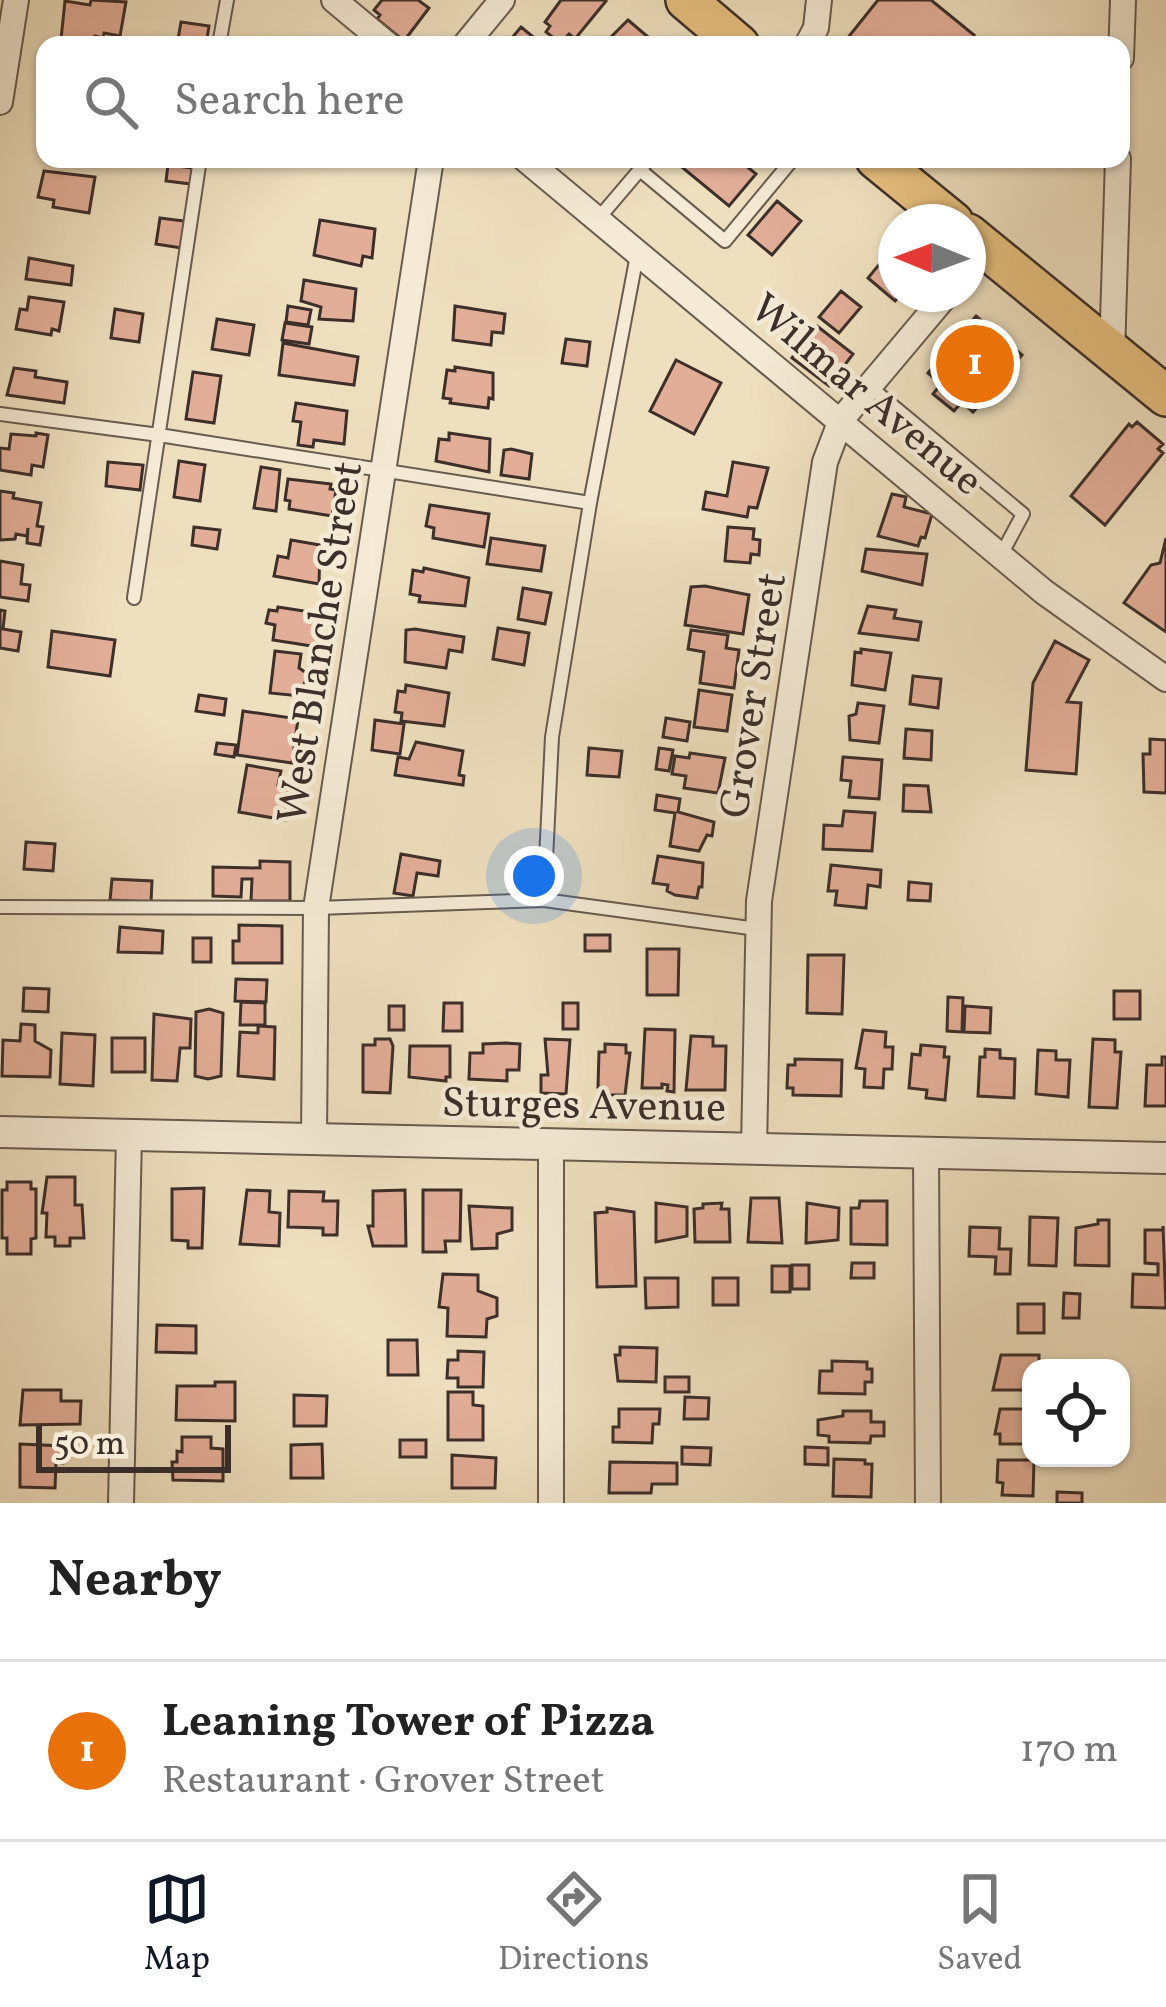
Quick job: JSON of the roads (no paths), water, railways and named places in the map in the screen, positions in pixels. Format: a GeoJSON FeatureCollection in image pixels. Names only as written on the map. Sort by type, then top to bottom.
{"type":"FeatureCollection","features":[{"type":"Feature","properties":{"kind":"main road"},"geometry":{"type":"LineString","coordinates":[[686,0],[728,36]]}},
{"type":"Feature","properties":{"kind":"main road"},"geometry":{"type":"LineString","coordinates":[[887,168],[931,204]]}},
{"type":"Feature","properties":{"kind":"main road"},"geometry":{"type":"LineString","coordinates":[[986,259],[1166,397]]}},
{"type":"Feature","properties":{"kind":"street"},"geometry":{"type":"LineString","coordinates":[[1,91],[16,0]]}},
{"type":"Feature","properties":{"kind":"street"},"geometry":{"type":"LineString","coordinates":[[334,0],[377,36]]}},
{"type":"Feature","properties":{"kind":"street"},"geometry":{"type":"LineString","coordinates":[[472,36],[502,0]]}},
{"type":"Feature","properties":{"kind":"street"},"geometry":{"type":"LineString","coordinates":[[812,36],[819,0]]}},
{"type":"Feature","properties":{"kind":"street"},"geometry":{"type":"LineString","coordinates":[[1122,36],[1123,0]]}},
{"type":"Feature","properties":{"kind":"street","name":"West Blanche Street"},"geometry":{"type":"LineString","coordinates":[[314,1139],[316,908],[430,168]]}},
{"type":"Feature","properties":{"kind":"street","name":"Wilmar Avenue"},"geometry":{"type":"LineString","coordinates":[[537,168],[1071,613],[1166,679]]}},
{"type":"Feature","properties":{"kind":"street"},"geometry":{"type":"LineString","coordinates":[[1112,354],[1118,168]]}},
{"type":"Feature","properties":{"kind":"street","name":"Grover Street"},"geometry":{"type":"LineString","coordinates":[[754,1149],[757,929],[826,462],[841,420],[931,312]]}},
{"type":"Feature","properties":{"kind":"street","name":"Sturges Avenue"},"geometry":{"type":"LineString","coordinates":[[0,1132],[1166,1158]]}},
{"type":"Feature","properties":{"kind":"street"},"geometry":{"type":"LineString","coordinates":[[122,1503],[129,1135]]}},
{"type":"Feature","properties":{"kind":"street"},"geometry":{"type":"LineString","coordinates":[[551,1144],[551,1503]]}},
{"type":"Feature","properties":{"kind":"street"},"geometry":{"type":"LineString","coordinates":[[926,1153],[928,1503]]}},
{"type":"Feature","properties":{"kind":"lane"},"geometry":{"type":"LineString","coordinates":[[221,36],[227,0]]}},
{"type":"Feature","properties":{"kind":"lane"},"geometry":{"type":"LineString","coordinates":[[134,598],[199,168]]}},
{"type":"Feature","properties":{"kind":"lane"},"geometry":{"type":"LineString","coordinates":[[598,219],[641,168]]}},
{"type":"Feature","properties":{"kind":"lane"},"geometry":{"type":"LineString","coordinates":[[647,168],[725,241],[781,168]]}},
{"type":"Feature","properties":{"kind":"lane"},"geometry":{"type":"LineString","coordinates":[[544,900],[552,737],[637,252]]}},
{"type":"Feature","properties":{"kind":"lane"},"geometry":{"type":"LineString","coordinates":[[869,386],[1023,514],[1001,555]]}},
{"type":"Feature","properties":{"kind":"lane"},"geometry":{"type":"LineString","coordinates":[[0,414],[590,503]]}},
{"type":"Feature","properties":{"kind":"lane"},"geometry":{"type":"LineString","coordinates":[[0,907],[316,908],[544,900],[757,929]]}},
{"type":"Feature","properties":{"kind":"place","name":"Leaning Tower of Pizza"},"geometry":{"type":"Point","coordinates":[975,364]}}]}
